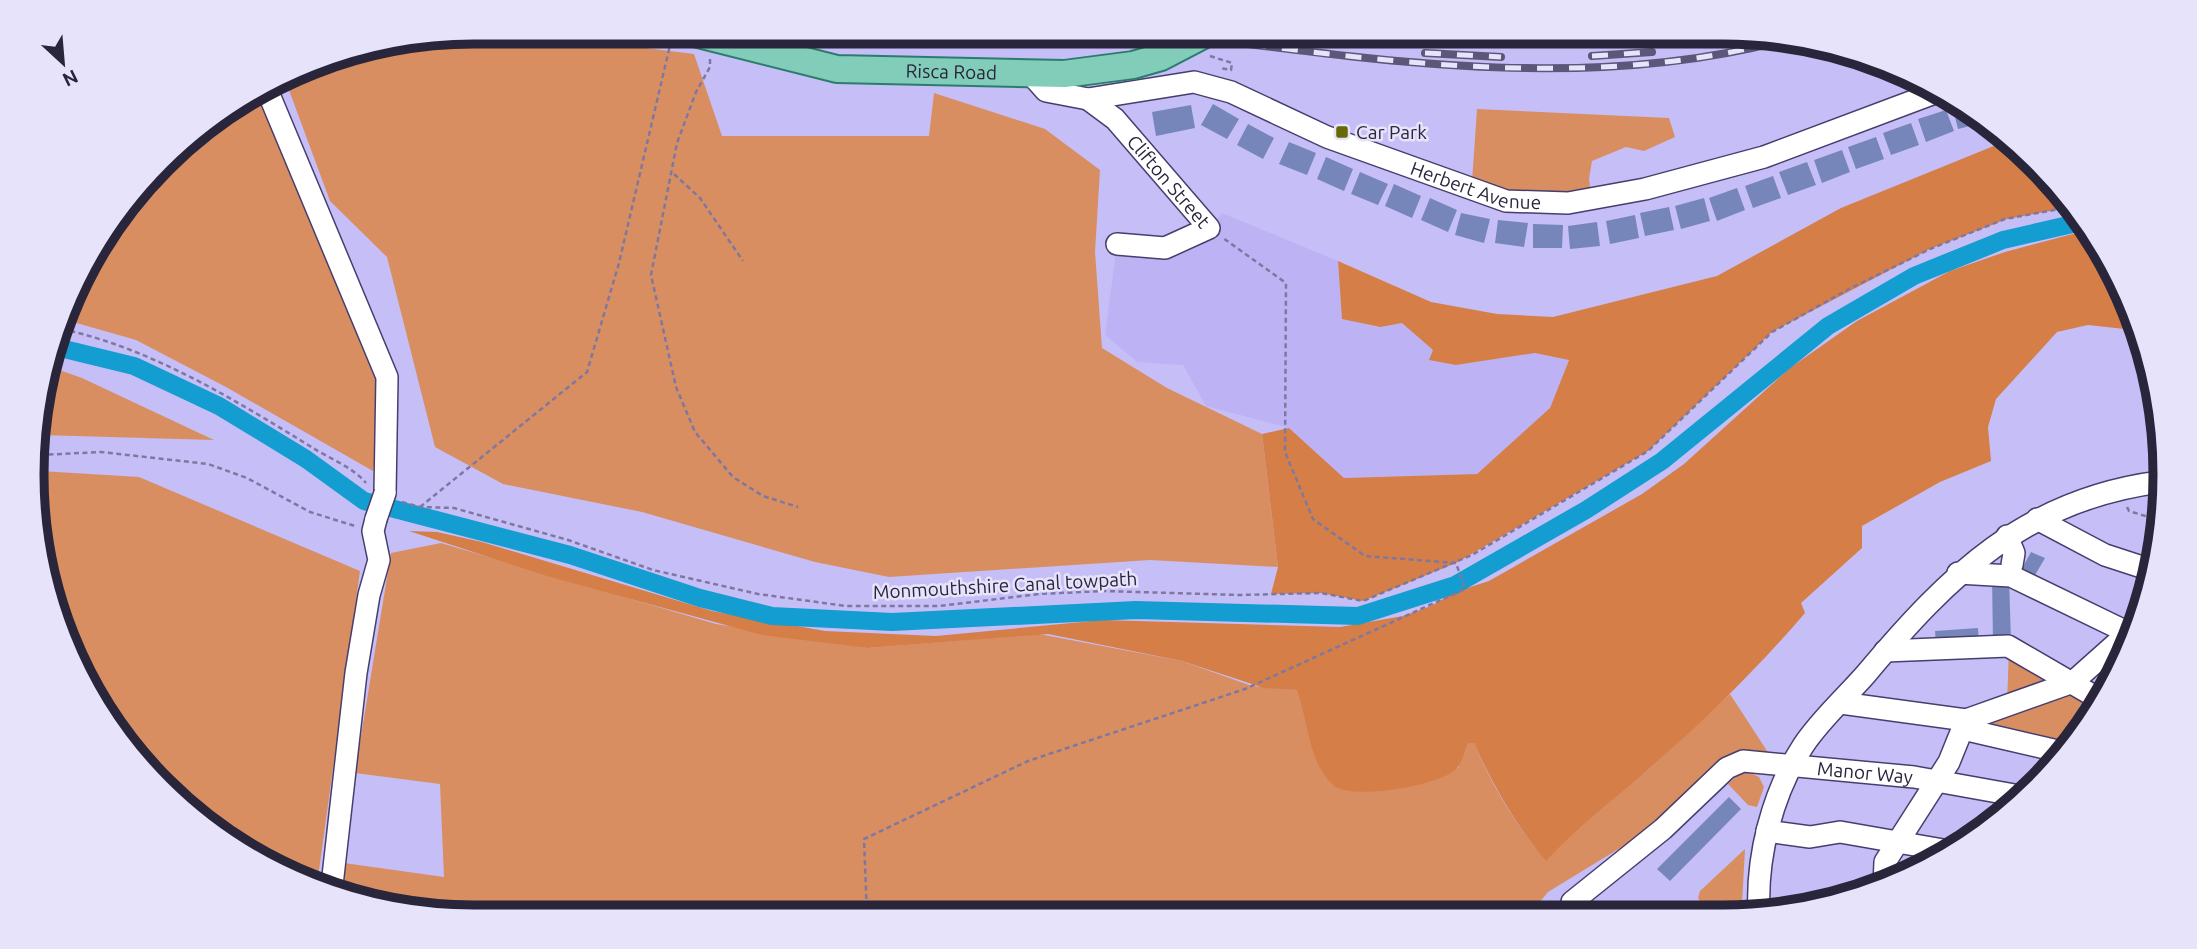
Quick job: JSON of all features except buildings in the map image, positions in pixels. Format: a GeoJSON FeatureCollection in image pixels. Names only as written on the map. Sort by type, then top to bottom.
{"type":"FeatureCollection","features":[{"type":"Feature","properties":{"kind":"main road","name":"Risca Road"},"geometry":{"type":"LineString","coordinates":[[742,44],[837,69],[1064,74],[1133,65],[1161,57],[1186,44]]}},
{"type":"Feature","properties":{"kind":"street","name":"Herbert Avenue"},"geometry":{"type":"LineString","coordinates":[[1030,73],[1046,91],[1087,99],[1194,82],[1231,92],[1327,136],[1506,201],[1568,202],[1645,188],[1764,157],[1928,96]]}},
{"type":"Feature","properties":{"kind":"street"},"geometry":{"type":"LineString","coordinates":[[269,96],[387,377],[383,494],[374,525],[379,560],[369,595],[356,673],[333,881]]}},
{"type":"Feature","properties":{"kind":"street","name":"Clifton Street"},"geometry":{"type":"LineString","coordinates":[[1087,99],[1115,119],[1209,228],[1165,248],[1117,244]]}},
{"type":"Feature","properties":{"kind":"street","name":"Manor Way"},"geometry":{"type":"LineString","coordinates":[[1759,903],[1767,831],[1791,766],[1814,732],[1885,651],[1948,594],[1958,573],[2007,536],[2037,519],[2084,508],[2116,489],[2153,483]]}},
{"type":"Feature","properties":{"kind":"street"},"geometry":{"type":"LineString","coordinates":[[2037,519],[2105,555],[2143,567]]}},
{"type":"Feature","properties":{"kind":"street"},"geometry":{"type":"LineString","coordinates":[[2007,536],[2014,553],[2012,565]]}},
{"type":"Feature","properties":{"kind":"street"},"geometry":{"type":"LineString","coordinates":[[1958,573],[2011,576],[2123,631]]}},
{"type":"Feature","properties":{"kind":"street"},"geometry":{"type":"LineString","coordinates":[[1964,725],[2073,682],[2118,644]]}},
{"type":"Feature","properties":{"kind":"street"},"geometry":{"type":"LineString","coordinates":[[1885,651],[2008,646],[2093,695]]}},
{"type":"Feature","properties":{"kind":"street"},"geometry":{"type":"LineString","coordinates":[[1841,703],[1964,725],[2054,749]]}},
{"type":"Feature","properties":{"kind":"street","name":"Manor Way"},"geometry":{"type":"LineString","coordinates":[[1885,873],[1885,862],[1938,781],[1964,725]]}},
{"type":"Feature","properties":{"kind":"street"},"geometry":{"type":"LineString","coordinates":[[1572,902],[1663,829],[1727,768],[1743,761],[1791,766]]}},
{"type":"Feature","properties":{"kind":"street","name":"Manor Way"},"geometry":{"type":"LineString","coordinates":[[1791,766],[1938,781],[2011,794]]}},
{"type":"Feature","properties":{"kind":"street"},"geometry":{"type":"LineString","coordinates":[[1767,831],[1810,837],[1840,832],[1936,849]]}},
{"type":"Feature","properties":{"kind":"path"},"geometry":{"type":"LineString","coordinates":[[420,507],[587,372],[619,263],[671,44]]}},
{"type":"Feature","properties":{"kind":"path"},"geometry":{"type":"LineString","coordinates":[[703,44],[710,67],[696,92],[677,143],[651,275],[676,387],[695,432],[733,477],[763,496],[798,507]]}},
{"type":"Feature","properties":{"kind":"path"},"geometry":{"type":"LineString","coordinates":[[1211,67],[1231,70],[1232,63],[1212,59]]}},
{"type":"Feature","properties":{"kind":"path"},"geometry":{"type":"LineString","coordinates":[[673,173],[700,198],[743,261]]}},
{"type":"Feature","properties":{"kind":"path","name":"Monmouthshire Canal towpath"},"geometry":{"type":"LineString","coordinates":[[69,330],[107,339],[248,408],[383,494],[420,507],[454,508],[568,540],[653,570],[758,594],[846,606],[939,606],[1039,594],[1103,591],[1239,595],[1321,593],[1363,601],[1456,563],[1648,451],[1772,332],[1930,249],[2005,219],[2061,209]]}},
{"type":"Feature","properties":{"kind":"path"},"geometry":{"type":"LineString","coordinates":[[867,905],[864,839],[1028,761],[1245,689],[1465,589],[1456,563],[1365,556],[1313,519],[1285,452],[1286,283],[1209,228]]}},
{"type":"Feature","properties":{"kind":"path"},"geometry":{"type":"LineString","coordinates":[[45,455],[101,452],[208,464],[247,478],[310,512],[374,525]]}},
{"type":"Feature","properties":{"kind":"shaded area"},"geometry":{"type":"Polygon","coordinates":[[[475,44],[614,44],[694,54],[722,136],[929,136],[934,93],[1045,129],[1100,170],[1095,252],[1102,348],[1167,388],[1262,434],[1278,567],[1150,560],[889,577],[815,562],[642,512],[503,484],[435,447],[387,257],[330,201],[288,86],[363,58],[418,47],[475,44]]]}},
{"type":"Feature","properties":{"kind":"shaded area"},"geometry":{"type":"Polygon","coordinates":[[[269,96],[387,375],[373,471],[226,387],[136,340],[72,322],[101,259],[133,212],[170,170],[212,133],[269,96]]]}},
{"type":"Feature","properties":{"kind":"shaded area"},"geometry":{"type":"Polygon","coordinates":[[[1477,109],[1669,118],[1675,137],[1644,151],[1626,147],[1592,161],[1589,179],[1591,194],[1501,192],[1472,182],[1477,109]]]}},
{"type":"Feature","properties":{"kind":"shaded area"},"geometry":{"type":"Polygon","coordinates":[[[1999,144],[2027,170],[2061,209],[2007,219],[1930,249],[1772,332],[1648,451],[1456,563],[1363,601],[1321,593],[1271,594],[1278,567],[1262,434],[1289,428],[1344,478],[1477,474],[1550,408],[1569,360],[1535,353],[1456,365],[1429,360],[1433,350],[1402,323],[1380,327],[1342,319],[1338,261],[1431,302],[1497,314],[1553,317],[1717,276],[1841,208],[1999,144]]]}},
{"type":"Feature","properties":{"kind":"shaded area"},"geometry":{"type":"Polygon","coordinates":[[[1222,213],[1338,261],[1342,318],[1376,327],[1402,323],[1434,347],[1430,360],[1456,365],[1535,353],[1569,359],[1550,408],[1477,474],[1344,478],[1289,428],[1206,406],[1183,365],[1137,362],[1105,335],[1117,244],[1165,248],[1209,228],[1222,213]]]}},
{"type":"Feature","properties":{"kind":"shaded area"},"geometry":{"type":"Polygon","coordinates":[[[2079,232],[2109,284],[2127,329],[2088,325],[2057,332],[1996,399],[1988,427],[1991,461],[1940,482],[1862,526],[1862,548],[1801,603],[1805,613],[1768,654],[1691,731],[1584,824],[1546,861],[1506,805],[1474,743],[1468,743],[1457,768],[1448,775],[1416,786],[1357,792],[1333,785],[1318,765],[1297,690],[1264,688],[1182,661],[1048,634],[868,648],[762,635],[547,576],[409,531],[437,532],[482,542],[712,611],[825,631],[936,636],[1103,620],[1340,627],[1403,616],[1431,606],[1455,592],[1489,581],[1642,494],[1684,464],[1790,368],[1857,321],[1950,271],[2005,252],[2079,232]]]}},
{"type":"Feature","properties":{"kind":"shaded area"},"geometry":{"type":"Polygon","coordinates":[[[57,369],[82,378],[214,440],[46,435],[57,369]]]}},
{"type":"Feature","properties":{"kind":"shaded area"},"geometry":{"type":"Polygon","coordinates":[[[44,471],[139,477],[360,571],[318,875],[259,848],[212,816],[151,759],[116,714],[88,665],[58,586],[47,531],[44,471]]]}},
{"type":"Feature","properties":{"kind":"shaded area"},"geometry":{"type":"Polygon","coordinates":[[[441,543],[716,624],[868,648],[1039,634],[1182,661],[1252,686],[1298,690],[1305,714],[1458,768],[1468,743],[1474,743],[1506,805],[1546,860],[1571,834],[1649,769],[1730,694],[1771,757],[1748,753],[1661,823],[1548,892],[1537,905],[475,905],[418,902],[343,884],[344,863],[444,877],[440,784],[355,773],[391,553],[441,543]]]}},
{"type":"Feature","properties":{"kind":"shaded area"},"geometry":{"type":"Polygon","coordinates":[[[2009,647],[2088,703],[2086,706],[2080,705],[2073,725],[2056,747],[1966,720],[2007,705],[2009,647]]]}},
{"type":"Feature","properties":{"kind":"shaded area"},"geometry":{"type":"Polygon","coordinates":[[[1750,773],[1759,777],[1764,787],[1757,807],[1748,805],[1728,784],[1739,774],[1750,773]]]}},
{"type":"Feature","properties":{"kind":"shaded area"},"geometry":{"type":"Polygon","coordinates":[[[1745,849],[1742,904],[1702,905],[1698,898],[1700,891],[1745,849]]]}},
{"type":"Feature","properties":{"kind":"waterway"},"geometry":{"type":"LineString","coordinates":[[63,349],[134,366],[219,406],[306,459],[364,501],[570,555],[700,598],[772,616],[892,622],[1136,610],[1358,616],[1455,585],[1586,510],[1662,461],[1828,326],[1914,276],[2003,240],[2073,224]]}},
{"type":"Feature","properties":{"kind":"railway"},"geometry":{"type":"LineString","coordinates":[[1249,44],[1389,60],[1547,68],[1626,66],[1704,57],[1759,46]]}},
{"type":"Feature","properties":{"kind":"railway"},"geometry":{"type":"LineString","coordinates":[[1592,56],[1652,52]]}},
{"type":"Feature","properties":{"kind":"railway"},"geometry":{"type":"LineString","coordinates":[[1425,53],[1501,57]]}},
{"type":"Feature","properties":{"kind":"place","name":"Car Park"},"geometry":{"type":"Point","coordinates":[1342,132]}}]}
